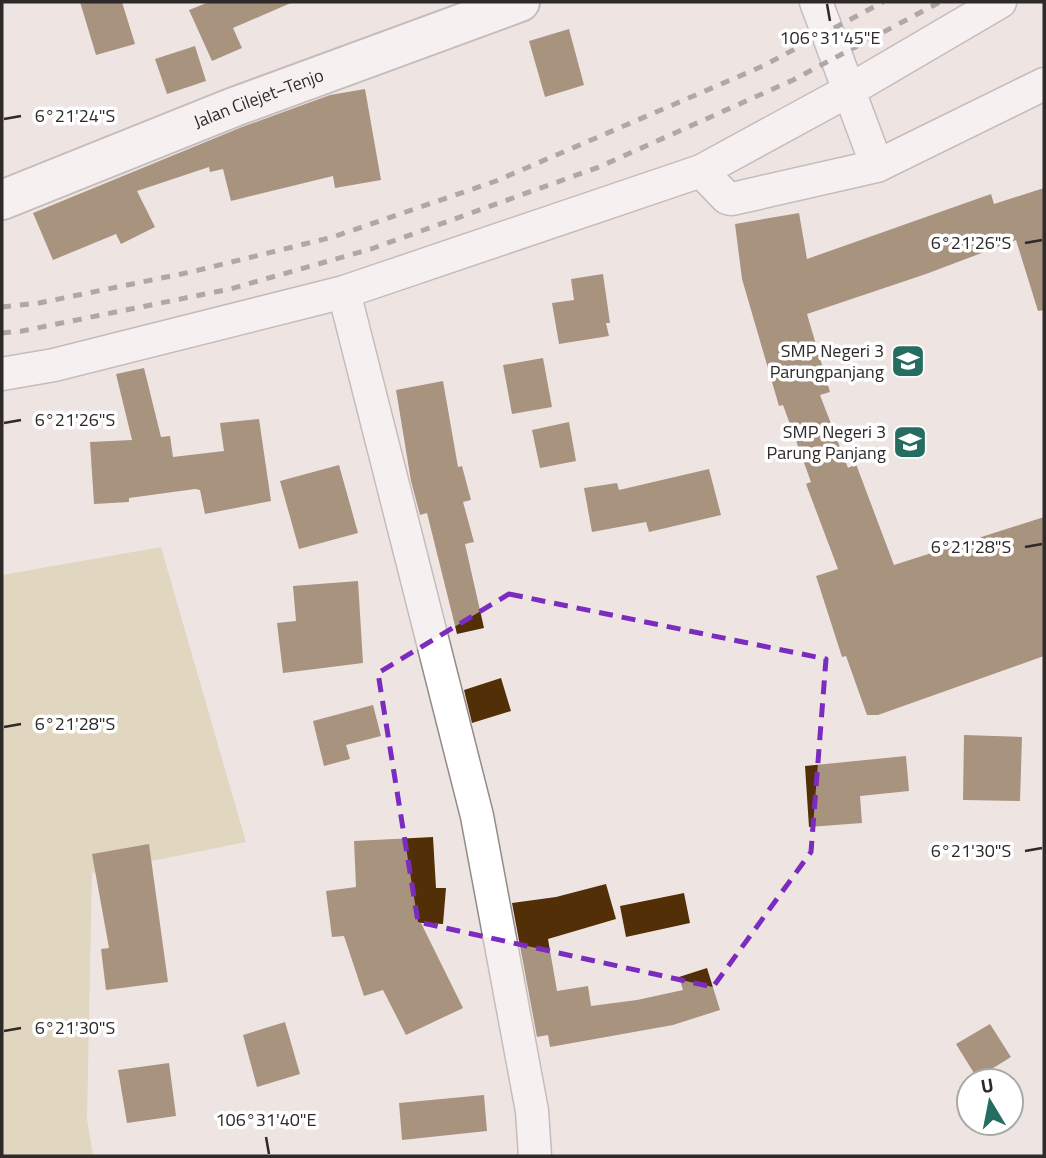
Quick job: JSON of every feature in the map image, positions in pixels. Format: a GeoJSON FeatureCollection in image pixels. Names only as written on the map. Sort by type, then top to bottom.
{"type":"FeatureCollection","features":[{"type":"Feature","properties":{"kind":"main road","name":"Jalan Cilejet–Tenjo"},"geometry":{"type":"LineString","coordinates":[[2,200],[234,107],[520,2]]}},
{"type":"Feature","properties":{"kind":"street"},"geometry":{"type":"LineString","coordinates":[[816,2],[877,166]]}},
{"type":"Feature","properties":{"kind":"street"},"geometry":{"type":"LineString","coordinates":[[2,374],[54,365],[344,292],[701,171],[848,91],[1000,2]]}},
{"type":"Feature","properties":{"kind":"street"},"geometry":{"type":"LineString","coordinates":[[701,171],[732,200],[877,166],[1044,84]]}},
{"type":"Feature","properties":{"kind":"street"},"geometry":{"type":"LineString","coordinates":[[344,292],[477,816],[532,1111],[535,1156]]}},
{"type":"Feature","properties":{"kind":"highlighted area"},"geometry":{"type":"Polygon","coordinates":[[[509,594],[826,659],[811,852],[713,987],[418,922],[378,673],[509,594]]]}},
{"type":"Feature","properties":{"kind":"shaded area"},"geometry":{"type":"Polygon","coordinates":[[[161,547],[246,842],[92,873],[87,1119],[93,1156],[2,1156],[2,575],[161,547]]]}},
{"type":"Feature","properties":{"kind":"building"},"geometry":{"type":"Polygon","coordinates":[[[80,2],[122,2],[135,44],[96,55],[80,2]]]}},
{"type":"Feature","properties":{"kind":"building"},"geometry":{"type":"Polygon","coordinates":[[[209,2],[293,2],[233,28],[242,48],[212,61],[189,10],[209,2]]]}},
{"type":"Feature","properties":{"kind":"building"},"geometry":{"type":"Polygon","coordinates":[[[569,29],[584,85],[545,97],[529,41],[569,29]]]}},
{"type":"Feature","properties":{"kind":"building"},"geometry":{"type":"Polygon","coordinates":[[[195,46],[206,81],[167,94],[155,59],[195,46]]]}},
{"type":"Feature","properties":{"kind":"building"},"geometry":{"type":"Polygon","coordinates":[[[365,89],[381,180],[335,188],[333,176],[231,201],[223,169],[210,172],[209,167],[137,191],[155,227],[121,244],[116,234],[53,260],[33,213],[242,127],[330,95],[365,89]]]}},
{"type":"Feature","properties":{"kind":"building"},"geometry":{"type":"Polygon","coordinates":[[[1044,188],[1044,310],[1038,311],[1016,240],[807,314],[830,392],[820,395],[848,468],[856,464],[894,565],[1044,517],[1044,656],[878,715],[867,715],[846,656],[842,657],[816,576],[838,569],[806,484],[811,482],[783,405],[779,406],[742,279],[735,224],[799,213],[807,259],[991,194],[994,204],[1044,188]]]}},
{"type":"Feature","properties":{"kind":"building"},"geometry":{"type":"Polygon","coordinates":[[[603,274],[610,323],[606,323],[609,336],[559,344],[552,303],[574,300],[571,279],[603,274]]]}},
{"type":"Feature","properties":{"kind":"building"},"geometry":{"type":"Polygon","coordinates":[[[543,358],[552,407],[512,414],[503,365],[543,358]]]}},
{"type":"Feature","properties":{"kind":"building"},"geometry":{"type":"Polygon","coordinates":[[[144,368],[161,437],[170,436],[173,457],[224,451],[220,423],[259,419],[271,501],[205,514],[200,490],[195,489],[129,498],[129,502],[94,504],[90,442],[132,440],[116,374],[144,368]]]}},
{"type":"Feature","properties":{"kind":"building"},"geometry":{"type":"Polygon","coordinates":[[[443,381],[458,467],[462,466],[471,500],[463,502],[474,542],[465,544],[484,628],[457,634],[427,513],[420,515],[411,481],[396,390],[443,381]]]}},
{"type":"Feature","properties":{"kind":"building"},"geometry":{"type":"Polygon","coordinates":[[[569,422],[576,461],[540,468],[532,430],[569,422]]]}},
{"type":"Feature","properties":{"kind":"building"},"geometry":{"type":"Polygon","coordinates":[[[339,465],[358,533],[299,549],[280,481],[339,465]]]}},
{"type":"Feature","properties":{"kind":"building"},"geometry":{"type":"Polygon","coordinates":[[[709,469],[721,515],[649,532],[646,522],[592,532],[584,488],[617,483],[619,490],[709,469]]]}},
{"type":"Feature","properties":{"kind":"building"},"geometry":{"type":"Polygon","coordinates":[[[358,581],[363,663],[283,673],[277,623],[296,621],[293,586],[358,581]]]}},
{"type":"Feature","properties":{"kind":"building"},"geometry":{"type":"Polygon","coordinates":[[[501,678],[511,711],[472,723],[464,690],[501,678]]]}},
{"type":"Feature","properties":{"kind":"building"},"geometry":{"type":"Polygon","coordinates":[[[373,705],[381,736],[346,745],[350,759],[324,766],[313,721],[373,705]]]}},
{"type":"Feature","properties":{"kind":"building"},"geometry":{"type":"Polygon","coordinates":[[[964,735],[1022,737],[1020,801],[963,800],[964,735]]]}},
{"type":"Feature","properties":{"kind":"building"},"geometry":{"type":"Polygon","coordinates":[[[906,756],[909,791],[860,796],[862,823],[809,827],[805,766],[906,756]]]}},
{"type":"Feature","properties":{"kind":"building"},"geometry":{"type":"Polygon","coordinates":[[[433,837],[436,888],[446,888],[443,924],[421,923],[463,1008],[406,1035],[383,990],[364,996],[344,936],[332,937],[326,891],[356,887],[354,841],[433,837]]]}},
{"type":"Feature","properties":{"kind":"building"},"geometry":{"type":"Polygon","coordinates":[[[149,844],[168,982],[106,990],[101,949],[109,948],[92,854],[149,844]]]}},
{"type":"Feature","properties":{"kind":"building"},"geometry":{"type":"Polygon","coordinates":[[[606,884],[616,919],[548,939],[557,991],[588,986],[591,1006],[637,1000],[683,990],[679,977],[707,968],[720,1010],[673,1025],[550,1047],[548,1035],[537,1037],[512,903],[556,897],[606,884]]]}},
{"type":"Feature","properties":{"kind":"building"},"geometry":{"type":"Polygon","coordinates":[[[684,893],[690,923],[626,937],[620,906],[684,893]]]}},
{"type":"Feature","properties":{"kind":"building"},"geometry":{"type":"Polygon","coordinates":[[[285,1022],[300,1074],[257,1087],[243,1035],[285,1022]]]}},
{"type":"Feature","properties":{"kind":"building"},"geometry":{"type":"Polygon","coordinates":[[[990,1024],[1011,1057],[995,1067],[970,1067],[956,1044],[990,1024]]]}},
{"type":"Feature","properties":{"kind":"building"},"geometry":{"type":"Polygon","coordinates":[[[169,1063],[176,1116],[127,1123],[118,1070],[169,1063]]]}},
{"type":"Feature","properties":{"kind":"building"},"geometry":{"type":"Polygon","coordinates":[[[484,1095],[487,1131],[402,1140],[399,1103],[484,1095]]]}},
{"type":"Feature","properties":{"kind":"railway"},"geometry":{"type":"LineString","coordinates":[[2,307],[39,303],[191,272],[333,237],[496,181],[763,66],[883,2]]}},
{"type":"Feature","properties":{"kind":"railway"},"geometry":{"type":"LineString","coordinates":[[2,333],[230,289],[371,249],[599,167],[793,80],[940,2]]}},
{"type":"Feature","properties":{"kind":"place","name":"SMP Negeri 3 Parungpanjang"},"geometry":{"type":"Point","coordinates":[908,361]}},
{"type":"Feature","properties":{"kind":"place","name":"SMP Negeri 3 Parung Panjang"},"geometry":{"type":"Point","coordinates":[910,442]}}]}
